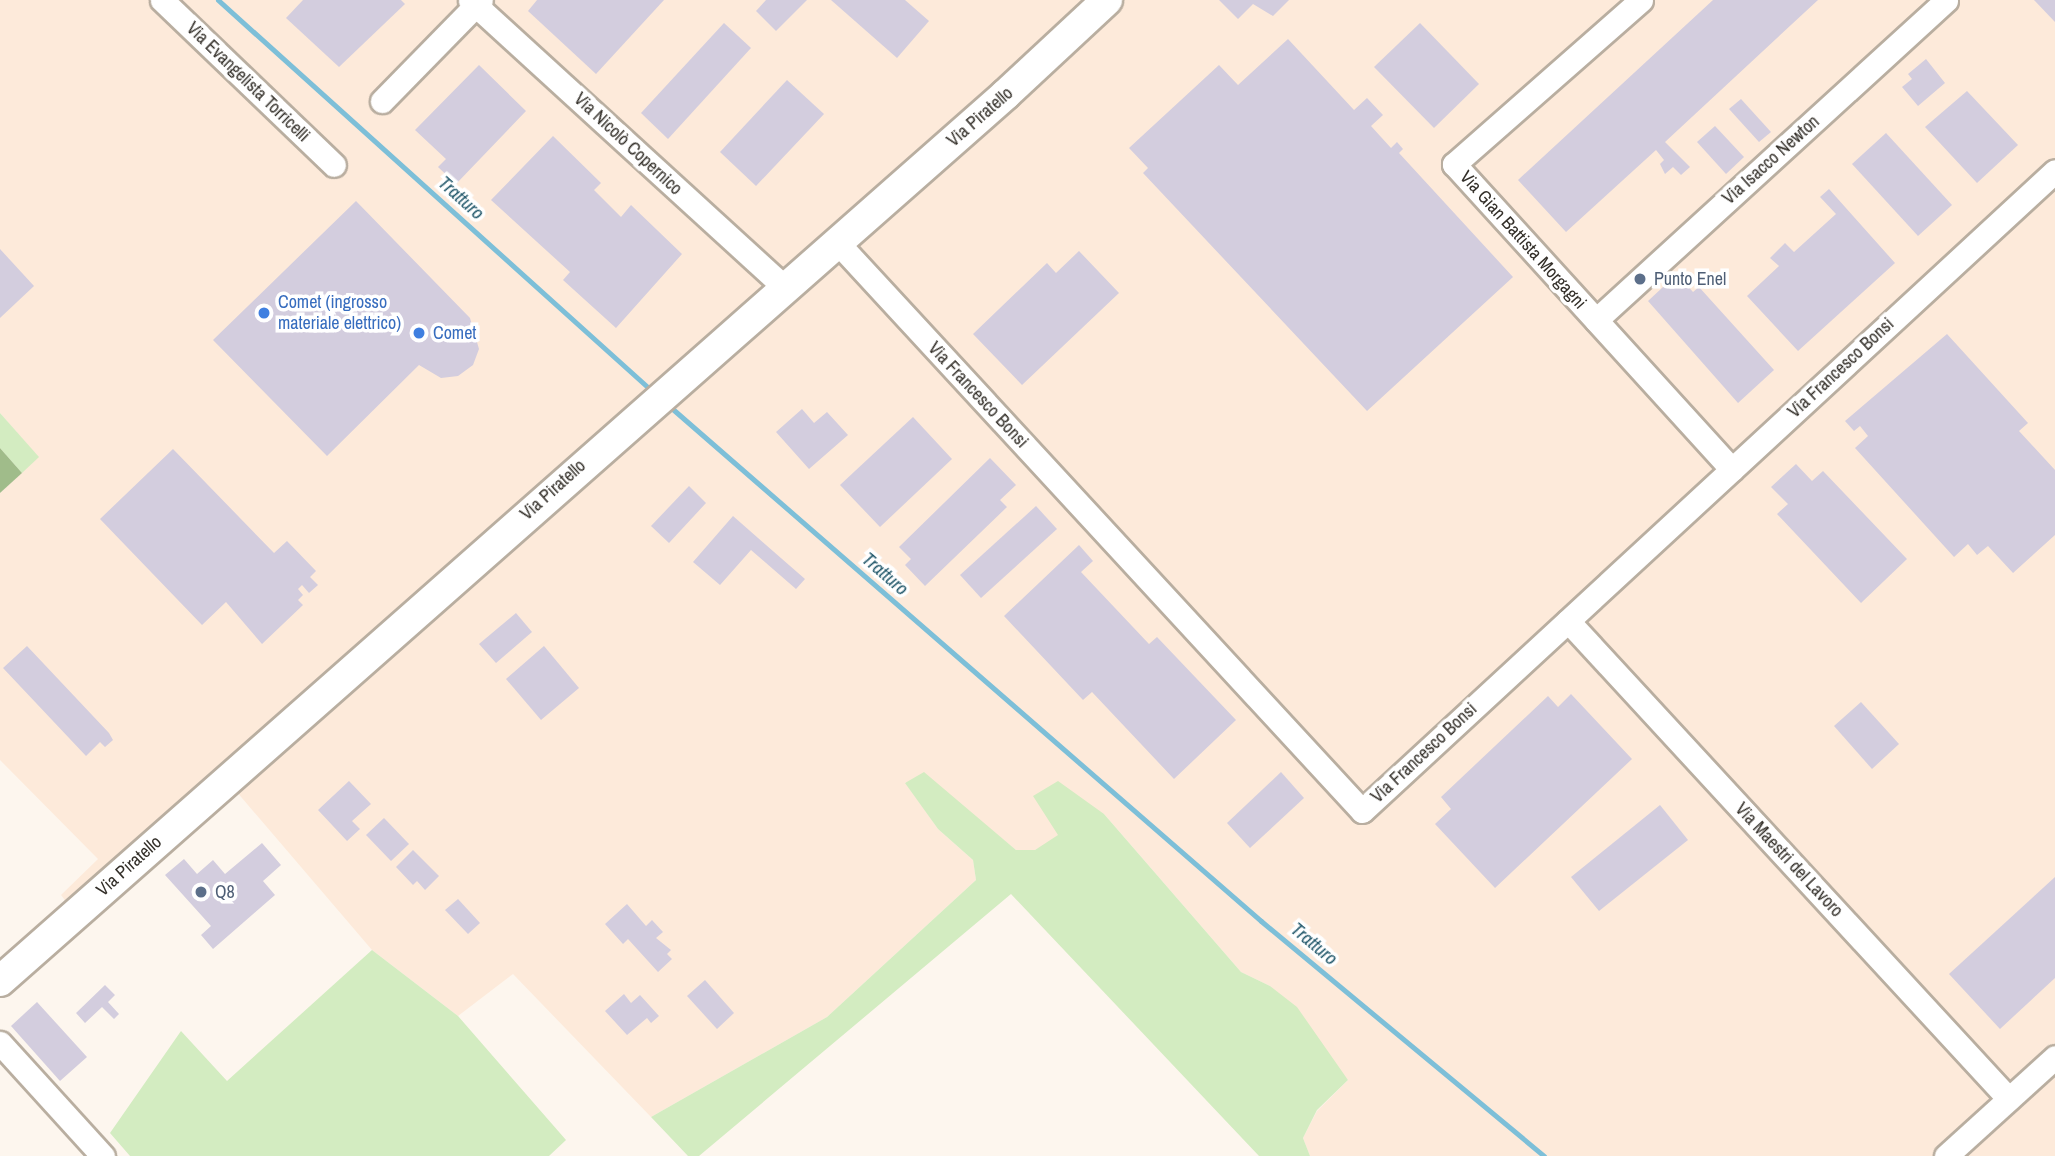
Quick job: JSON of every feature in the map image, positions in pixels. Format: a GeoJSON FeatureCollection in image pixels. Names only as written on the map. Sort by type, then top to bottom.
{"type":"FeatureCollection","features":[{"type":"Feature","properties":{"kind":"main road","name":"Via Piratello"},"geometry":{"type":"LineString","coordinates":[[0,981],[1107,0]]}},
{"type":"Feature","properties":{"kind":"street","name":"Via Evangelista Torricelli"},"geometry":{"type":"LineString","coordinates":[[162,0],[334,164]]}},
{"type":"Feature","properties":{"kind":"street","name":"Via Gian Battista Morgagni"},"geometry":{"type":"LineString","coordinates":[[1641,0],[1454,164],[1732,469]]}},
{"type":"Feature","properties":{"kind":"street","name":"Via Isacco Newton"},"geometry":{"type":"LineString","coordinates":[[1596,320],[1947,0]]}},
{"type":"Feature","properties":{"kind":"street"},"geometry":{"type":"LineString","coordinates":[[382,101],[476,2]]}},
{"type":"Feature","properties":{"kind":"street","name":"Via Nicolò Copernico"},"geometry":{"type":"LineString","coordinates":[[476,2],[785,288]]}},
{"type":"Feature","properties":{"kind":"street","name":"Via Francesco Bonsi"},"geometry":{"type":"LineString","coordinates":[[837,242],[1362,811],[2055,171]]}},
{"type":"Feature","properties":{"kind":"street","name":"Via Maestri del Lavoro"},"geometry":{"type":"LineString","coordinates":[[1568,621],[2009,1099]]}},
{"type":"Feature","properties":{"kind":"street"},"geometry":{"type":"LineString","coordinates":[[0,1043],[103,1156]]}},
{"type":"Feature","properties":{"kind":"street"},"geometry":{"type":"LineString","coordinates":[[1947,1156],[2055,1057]]}},
{"type":"Feature","properties":{"kind":"shaded area"},"geometry":{"type":"Polygon","coordinates":[[[0,0],[2055,0],[2055,1156],[1310,1156],[1303,1138],[1317,1111],[1348,1080],[1270,986],[1241,972],[1104,814],[1035,850],[1016,850],[989,828],[905,782],[938,829],[973,860],[976,880],[827,1017],[651,1117],[513,974],[458,1016],[372,950],[236,791],[81,922],[61,895],[98,859],[0,760],[0,493],[38,457],[0,413],[0,0]]]}},
{"type":"Feature","properties":{"kind":"green space"},"geometry":{"type":"Polygon","coordinates":[[[0,413],[39,457],[22,473],[0,448],[0,413]]]}},
{"type":"Feature","properties":{"kind":"green space"},"geometry":{"type":"Polygon","coordinates":[[[0,448],[22,473],[0,493],[0,448]]]}},
{"type":"Feature","properties":{"kind":"green space"},"geometry":{"type":"Polygon","coordinates":[[[924,772],[1016,850],[1035,850],[1058,835],[1033,796],[1058,781],[1104,814],[1241,972],[1270,986],[1297,1007],[1348,1080],[1317,1110],[1303,1138],[1310,1156],[1259,1156],[1011,894],[699,1156],[688,1156],[651,1117],[827,1017],[976,880],[973,860],[938,829],[905,783],[924,772]]]}},
{"type":"Feature","properties":{"kind":"green space"},"geometry":{"type":"Polygon","coordinates":[[[372,950],[458,1016],[566,1140],[549,1156],[130,1156],[110,1133],[181,1031],[227,1081],[372,950]]]}},
{"type":"Feature","properties":{"kind":"building"},"geometry":{"type":"Polygon","coordinates":[[[303,0],[401,0],[405,4],[339,67],[286,18],[303,0]]]}},
{"type":"Feature","properties":{"kind":"building"},"geometry":{"type":"Polygon","coordinates":[[[537,0],[664,0],[596,74],[528,11],[537,0]]]}},
{"type":"Feature","properties":{"kind":"building"},"geometry":{"type":"Polygon","coordinates":[[[766,0],[807,0],[776,31],[756,11],[766,0]]]}},
{"type":"Feature","properties":{"kind":"building"},"geometry":{"type":"Polygon","coordinates":[[[831,0],[905,0],[929,21],[897,58],[831,0]]]}},
{"type":"Feature","properties":{"kind":"building"},"geometry":{"type":"Polygon","coordinates":[[[1219,0],[1289,0],[1273,16],[1253,4],[1238,19],[1219,0]]]}},
{"type":"Feature","properties":{"kind":"building"},"geometry":{"type":"Polygon","coordinates":[[[1713,0],[1818,0],[1665,142],[1690,167],[1681,175],[1673,167],[1665,174],[1660,164],[1664,160],[1656,150],[1566,232],[1518,180],[1713,0]]]}},
{"type":"Feature","properties":{"kind":"building"},"geometry":{"type":"Polygon","coordinates":[[[2034,0],[2055,0],[2055,22],[2034,0]]]}},
{"type":"Feature","properties":{"kind":"building"},"geometry":{"type":"Polygon","coordinates":[[[724,23],[751,48],[668,139],[641,113],[724,23]]]}},
{"type":"Feature","properties":{"kind":"building"},"geometry":{"type":"Polygon","coordinates":[[[1420,23],[1479,84],[1434,128],[1374,67],[1420,23]]]}},
{"type":"Feature","properties":{"kind":"building"},"geometry":{"type":"Polygon","coordinates":[[[1288,39],[1354,110],[1367,98],[1383,115],[1371,126],[1391,148],[1397,142],[1403,149],[1399,153],[1513,277],[1367,411],[1143,173],[1148,168],[1129,148],[1219,65],[1238,85],[1288,39]]]}},
{"type":"Feature","properties":{"kind":"building"},"geometry":{"type":"Polygon","coordinates":[[[1926,59],[1945,83],[1918,106],[1902,87],[1912,79],[1908,74],[1926,59]]]}},
{"type":"Feature","properties":{"kind":"building"},"geometry":{"type":"Polygon","coordinates":[[[479,65],[526,111],[456,184],[438,167],[446,159],[415,130],[479,65]]]}},
{"type":"Feature","properties":{"kind":"building"},"geometry":{"type":"Polygon","coordinates":[[[787,80],[824,114],[756,186],[720,152],[787,80]]]}},
{"type":"Feature","properties":{"kind":"building"},"geometry":{"type":"Polygon","coordinates":[[[1967,91],[2018,145],[1977,183],[1925,127],[1967,91]]]}},
{"type":"Feature","properties":{"kind":"building"},"geometry":{"type":"Polygon","coordinates":[[[1741,99],[1771,132],[1759,142],[1729,109],[1741,99]]]}},
{"type":"Feature","properties":{"kind":"building"},"geometry":{"type":"Polygon","coordinates":[[[1715,126],[1744,157],[1726,174],[1697,142],[1715,126]]]}},
{"type":"Feature","properties":{"kind":"building"},"geometry":{"type":"Polygon","coordinates":[[[1886,133],[1952,205],[1918,236],[1852,164],[1886,133]]]}},
{"type":"Feature","properties":{"kind":"building"},"geometry":{"type":"Polygon","coordinates":[[[553,136],[601,183],[594,190],[621,217],[631,205],[682,254],[616,328],[563,280],[570,272],[491,200],[553,136]]]}},
{"type":"Feature","properties":{"kind":"building"},"geometry":{"type":"Polygon","coordinates":[[[1829,189],[1895,263],[1798,351],[1747,296],[1779,266],[1770,258],[1785,243],[1794,252],[1836,214],[1820,197],[1829,189]]]}},
{"type":"Feature","properties":{"kind":"building"},"geometry":{"type":"Polygon","coordinates":[[[356,201],[470,318],[479,349],[473,365],[458,376],[441,378],[419,365],[327,456],[213,340],[356,201]]]}},
{"type":"Feature","properties":{"kind":"building"},"geometry":{"type":"Polygon","coordinates":[[[0,249],[34,286],[0,318],[0,249]]]}},
{"type":"Feature","properties":{"kind":"building"},"geometry":{"type":"Polygon","coordinates":[[[1079,251],[1119,293],[1022,385],[973,334],[1047,263],[1056,273],[1079,251]]]}},
{"type":"Feature","properties":{"kind":"building"},"geometry":{"type":"Polygon","coordinates":[[[1677,274],[1693,292],[1699,287],[1774,370],[1738,403],[1648,301],[1677,274]]]}},
{"type":"Feature","properties":{"kind":"building"},"geometry":{"type":"Polygon","coordinates":[[[1947,334],[2028,423],[2019,431],[2055,470],[2055,535],[2013,573],[1988,546],[1977,555],[1968,544],[1954,557],[1855,448],[1868,436],[1860,426],[1854,431],[1845,421],[1947,334]]]}},
{"type":"Feature","properties":{"kind":"building"},"geometry":{"type":"Polygon","coordinates":[[[802,409],[814,423],[827,412],[848,435],[809,469],[776,432],[802,409]]]}},
{"type":"Feature","properties":{"kind":"building"},"geometry":{"type":"Polygon","coordinates":[[[913,417],[952,459],[880,527],[840,485],[913,417]]]}},
{"type":"Feature","properties":{"kind":"building"},"geometry":{"type":"Polygon","coordinates":[[[173,449],[274,553],[287,541],[316,571],[310,577],[318,585],[309,593],[302,585],[298,589],[303,595],[298,600],[303,605],[262,644],[226,602],[202,625],[100,519],[173,449]]]}},
{"type":"Feature","properties":{"kind":"building"},"geometry":{"type":"Polygon","coordinates":[[[990,458],[1016,485],[1000,500],[1007,507],[925,586],[905,565],[911,559],[899,547],[990,458]]]}},
{"type":"Feature","properties":{"kind":"building"},"geometry":{"type":"Polygon","coordinates":[[[1796,464],[1812,481],[1823,471],[1907,559],[1861,603],[1777,514],[1788,504],[1771,487],[1796,464]]]}},
{"type":"Feature","properties":{"kind":"building"},"geometry":{"type":"Polygon","coordinates":[[[689,486],[706,503],[669,543],[651,526],[689,486]]]}},
{"type":"Feature","properties":{"kind":"building"},"geometry":{"type":"Polygon","coordinates":[[[1036,506],[1057,529],[981,598],[960,575],[1036,506]]]}},
{"type":"Feature","properties":{"kind":"building"},"geometry":{"type":"Polygon","coordinates":[[[733,516],[805,579],[796,589],[751,550],[720,585],[693,562],[733,516]]]}},
{"type":"Feature","properties":{"kind":"building"},"geometry":{"type":"Polygon","coordinates":[[[1079,545],[1093,561],[1081,572],[1149,644],[1157,637],[1236,720],[1174,779],[1092,692],[1083,700],[1004,616],[1079,545]]]}},
{"type":"Feature","properties":{"kind":"building"},"geometry":{"type":"Polygon","coordinates":[[[516,613],[532,632],[496,663],[479,644],[516,613]]]}},
{"type":"Feature","properties":{"kind":"building"},"geometry":{"type":"Polygon","coordinates":[[[27,646],[109,733],[113,740],[105,747],[100,742],[86,756],[3,668],[27,646]]]}},
{"type":"Feature","properties":{"kind":"building"},"geometry":{"type":"Polygon","coordinates":[[[544,646],[579,688],[541,720],[506,679],[544,646]]]}},
{"type":"Feature","properties":{"kind":"building"},"geometry":{"type":"Polygon","coordinates":[[[1571,694],[1632,759],[1495,888],[1435,824],[1451,809],[1441,797],[1548,696],[1558,707],[1571,694]]]}},
{"type":"Feature","properties":{"kind":"building"},"geometry":{"type":"Polygon","coordinates":[[[1861,702],[1899,744],[1872,769],[1834,726],[1861,702]]]}},
{"type":"Feature","properties":{"kind":"building"},"geometry":{"type":"Polygon","coordinates":[[[1281,772],[1304,798],[1250,848],[1227,823],[1281,772]]]}},
{"type":"Feature","properties":{"kind":"building"},"geometry":{"type":"Polygon","coordinates":[[[349,781],[371,804],[352,821],[360,829],[347,841],[318,810],[349,781]]]}},
{"type":"Feature","properties":{"kind":"building"},"geometry":{"type":"Polygon","coordinates":[[[1660,805],[1688,840],[1599,911],[1571,877],[1660,805]]]}},
{"type":"Feature","properties":{"kind":"building"},"geometry":{"type":"Polygon","coordinates":[[[384,818],[409,844],[391,861],[366,835],[384,818]]]}},
{"type":"Feature","properties":{"kind":"building"},"geometry":{"type":"Polygon","coordinates":[[[262,843],[281,865],[263,881],[275,895],[213,949],[201,935],[211,926],[165,875],[184,859],[197,874],[213,860],[225,874],[262,843]]]}},
{"type":"Feature","properties":{"kind":"building"},"geometry":{"type":"Polygon","coordinates":[[[413,850],[439,876],[425,890],[417,881],[413,885],[396,867],[413,850]]]}},
{"type":"Feature","properties":{"kind":"building"},"geometry":{"type":"Polygon","coordinates":[[[2055,877],[2055,978],[2000,1029],[1949,974],[2055,877]]]}},
{"type":"Feature","properties":{"kind":"building"},"geometry":{"type":"Polygon","coordinates":[[[458,899],[480,923],[468,934],[445,910],[458,899]]]}},
{"type":"Feature","properties":{"kind":"building"},"geometry":{"type":"Polygon","coordinates":[[[627,904],[646,926],[652,920],[663,932],[656,938],[671,950],[667,954],[672,959],[658,972],[628,939],[623,944],[605,924],[627,904]]]}},
{"type":"Feature","properties":{"kind":"building"},"geometry":{"type":"Polygon","coordinates":[[[705,980],[734,1013],[717,1029],[687,996],[705,980]]]}},
{"type":"Feature","properties":{"kind":"building"},"geometry":{"type":"Polygon","coordinates":[[[105,985],[115,995],[108,1002],[119,1014],[114,1019],[102,1007],[85,1023],[76,1013],[105,985]]]}},
{"type":"Feature","properties":{"kind":"building"},"geometry":{"type":"Polygon","coordinates":[[[624,994],[631,1003],[640,995],[659,1016],[651,1023],[647,1018],[627,1035],[605,1011],[624,994]]]}},
{"type":"Feature","properties":{"kind":"building"},"geometry":{"type":"Polygon","coordinates":[[[37,1002],[87,1057],[60,1081],[11,1026],[37,1002]]]}},
{"type":"Feature","properties":{"kind":"waterway","name":"Tratturo"},"geometry":{"type":"LineString","coordinates":[[218,0],[653,392]]}},
{"type":"Feature","properties":{"kind":"waterway","name":"Tratturo"},"geometry":{"type":"LineString","coordinates":[[668,405],[1261,921],[1544,1156]]}},
{"type":"Feature","properties":{"kind":"place","name":"Punto Enel"},"geometry":{"type":"Point","coordinates":[1640,279]}},
{"type":"Feature","properties":{"kind":"place","name":"Comet (ingrosso materiale elettrico)"},"geometry":{"type":"Point","coordinates":[264,313]}},
{"type":"Feature","properties":{"kind":"place","name":"Comet"},"geometry":{"type":"Point","coordinates":[419,333]}},
{"type":"Feature","properties":{"kind":"place","name":"Q8"},"geometry":{"type":"Point","coordinates":[201,892]}}]}
